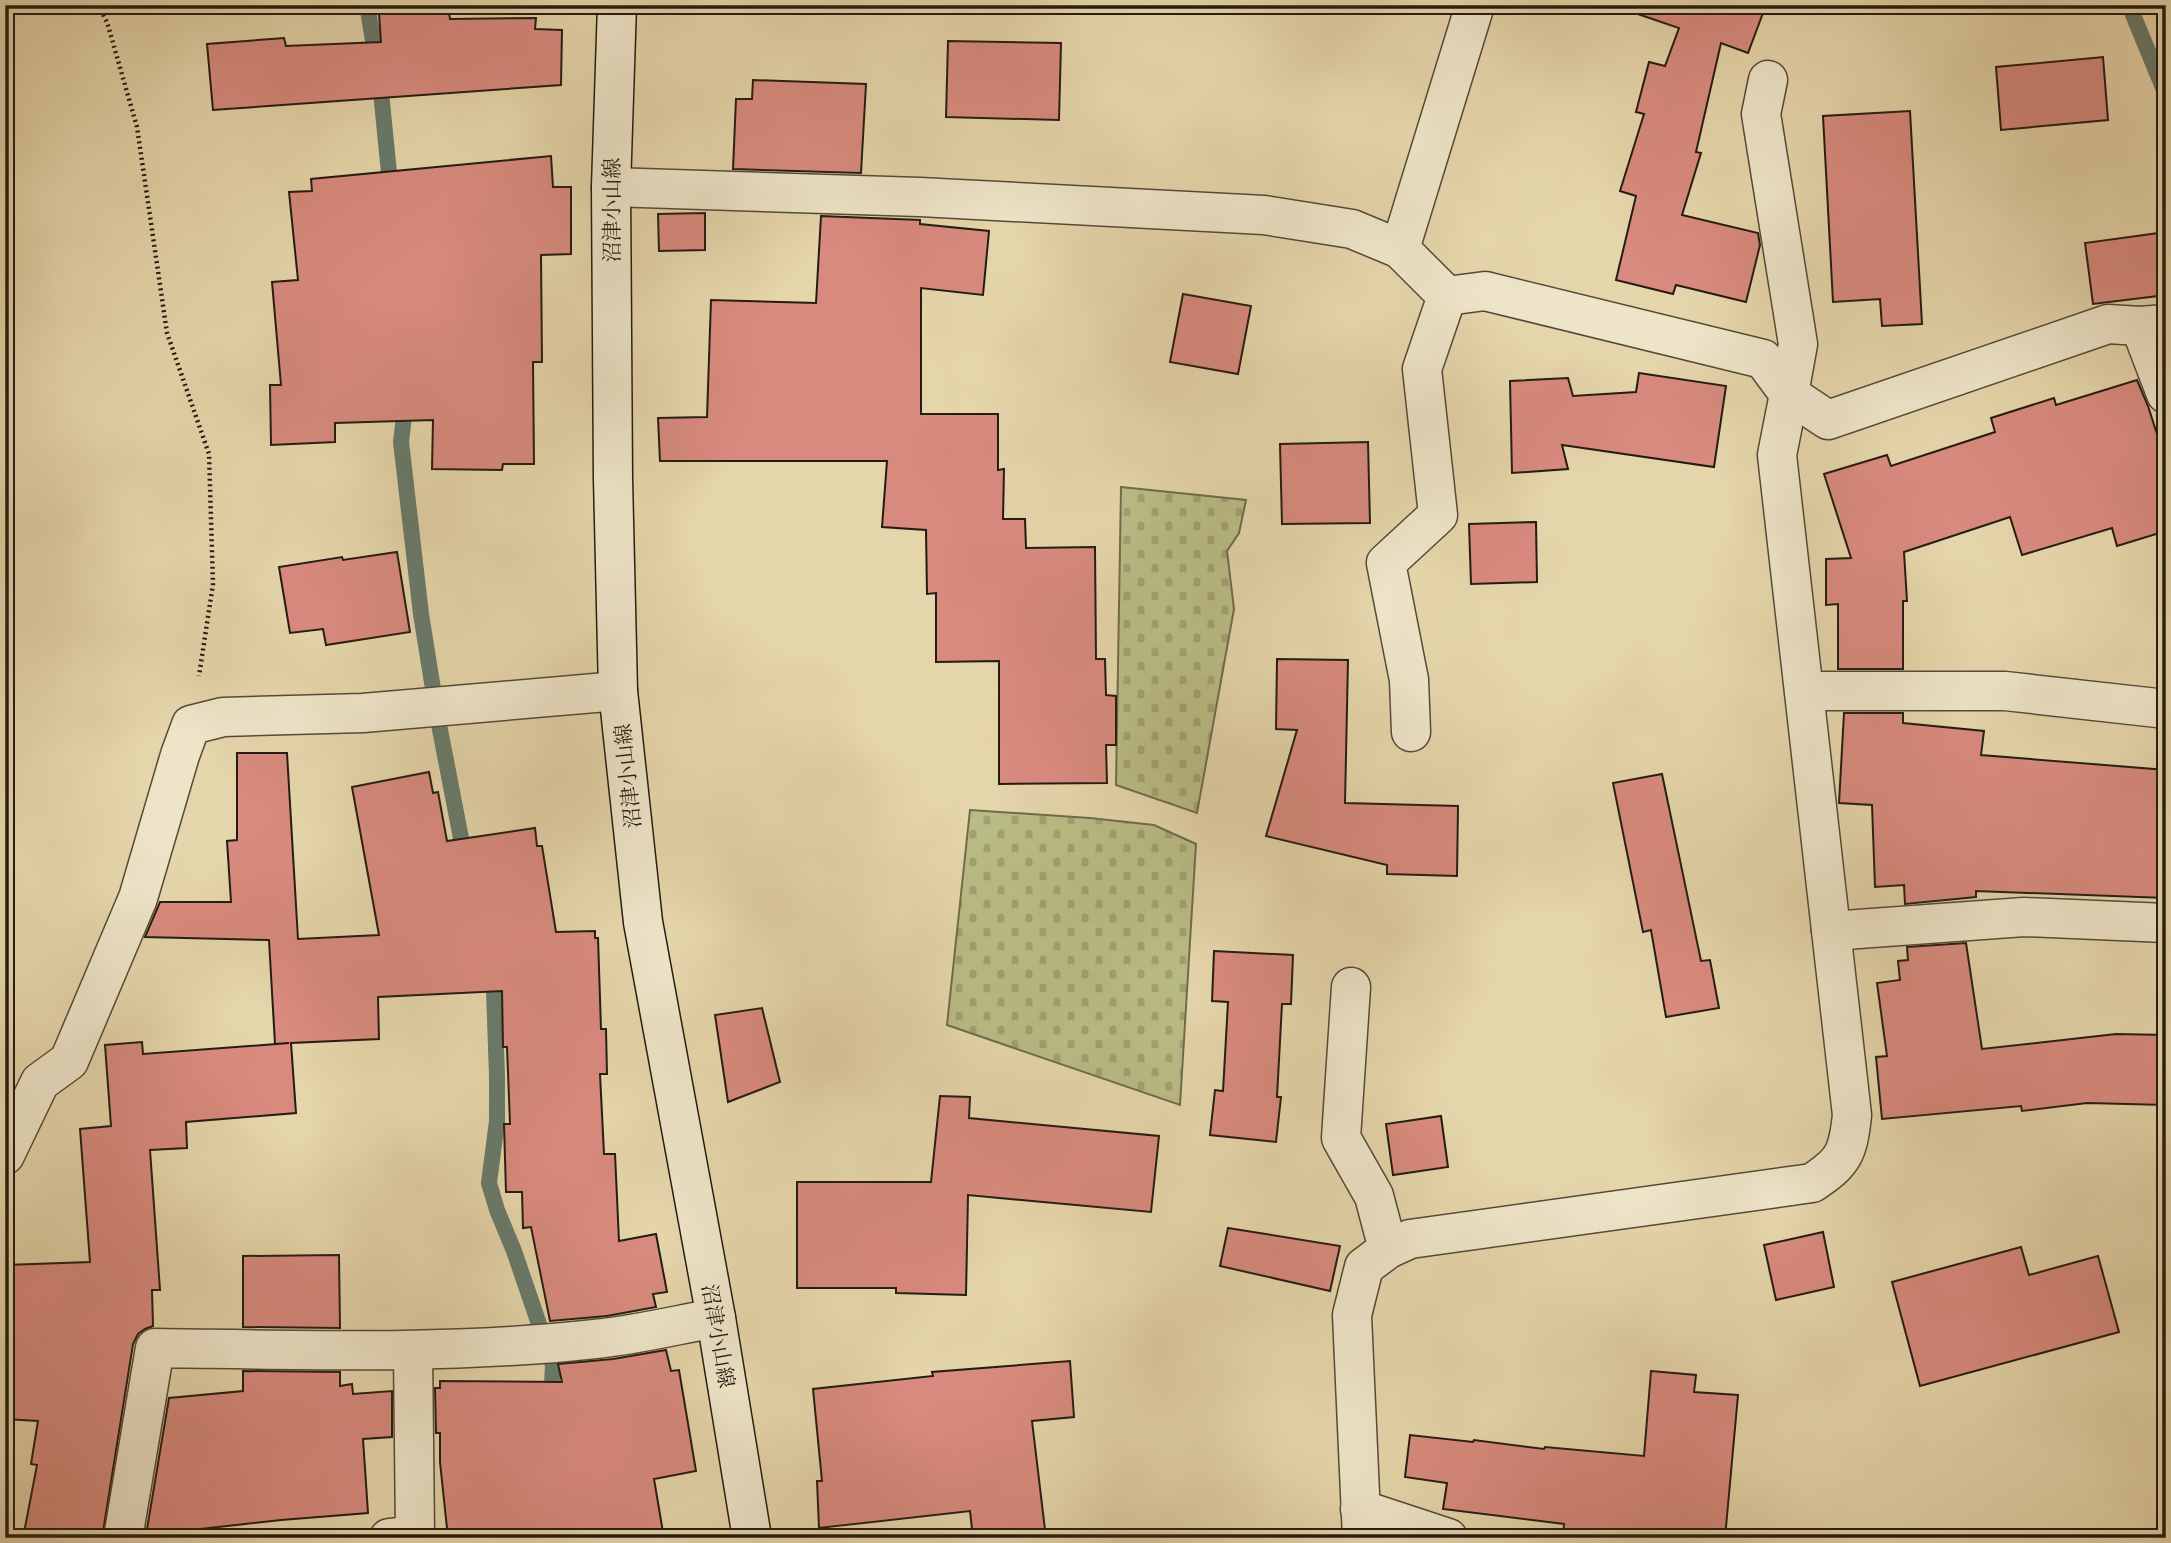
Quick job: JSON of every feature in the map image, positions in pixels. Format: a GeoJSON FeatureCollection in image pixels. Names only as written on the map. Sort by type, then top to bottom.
{"type":"FeatureCollection","features":[{"type":"Feature","properties":{"kind":"street","name":"沼津小山線"},"geometry":{"type":"LineString","coordinates":[[617,5],[611,187],[618,691],[643,922],[716,1318],[752,1538]]}},
{"type":"Feature","properties":{"kind":"street"},"geometry":{"type":"LineString","coordinates":[[1400,249],[1475,5]]}},
{"type":"Feature","properties":{"kind":"street"},"geometry":{"type":"LineString","coordinates":[[1447,1538],[1361,1523],[1352,1315],[1364,1267],[1388,1249],[1410,1239],[1812,1183],[1833,1169],[1849,1144],[1852,1115],[1776,455],[1798,344],[1761,114],[1768,80]]}},
{"type":"Feature","properties":{"kind":"street"},"geometry":{"type":"LineString","coordinates":[[611,187],[920,197],[1264,215],[1352,229],[1400,249],[1447,296]]}},
{"type":"Feature","properties":{"kind":"street"},"geometry":{"type":"LineString","coordinates":[[1447,296],[1485,291],[1763,359],[1789,394],[1828,420],[2108,324],[2153,325],[2166,394]]}},
{"type":"Feature","properties":{"kind":"street"},"geometry":{"type":"LineString","coordinates":[[1411,732],[1409,680],[1386,563],[1438,515],[1422,369],[1447,296]]}},
{"type":"Feature","properties":{"kind":"street"},"geometry":{"type":"LineString","coordinates":[[5,1155],[40,1082],[69,1061],[138,898],[191,725],[223,717],[363,713],[618,691]]}},
{"type":"Feature","properties":{"kind":"street"},"geometry":{"type":"LineString","coordinates":[[1804,691],[2005,691],[2166,709]]}},
{"type":"Feature","properties":{"kind":"street"},"geometry":{"type":"LineString","coordinates":[[1831,931],[2024,917],[2166,923]]}},
{"type":"Feature","properties":{"kind":"street"},"geometry":{"type":"LineString","coordinates":[[1351,987],[1341,1138],[1374,1196],[1388,1249]]}},
{"type":"Feature","properties":{"kind":"street"},"geometry":{"type":"LineString","coordinates":[[123,1538],[155,1348],[413,1351],[531,1345],[599,1339],[716,1318]]}},
{"type":"Feature","properties":{"kind":"street"},"geometry":{"type":"LineString","coordinates":[[389,1538],[415,1535],[413,1351]]}},
{"type":"Feature","properties":{"kind":"path"},"geometry":{"type":"LineString","coordinates":[[99,5],[107,22],[137,127],[167,333],[209,454],[213,584],[191,725]]}},
{"type":"Feature","properties":{"kind":"green space"},"geometry":{"type":"Polygon","coordinates":[[[1121,487],[1246,500],[1239,533],[1227,551],[1234,609],[1197,813],[1116,785],[1121,487]]]}},
{"type":"Feature","properties":{"kind":"green space"},"geometry":{"type":"Polygon","coordinates":[[[970,810],[1154,825],[1196,844],[1180,1105],[947,1025],[970,810]]]}},
{"type":"Feature","properties":{"kind":"building"},"geometry":{"type":"Polygon","coordinates":[[[1630,5],[1766,5],[1748,53],[1721,43],[1696,152],[1701,153],[1682,215],[1758,233],[1760,245],[1746,302],[1676,285],[1673,294],[1616,280],[1636,196],[1620,191],[1644,114],[1636,112],[1649,62],[1665,66],[1679,28],[1629,11],[1630,5]]]}},
{"type":"Feature","properties":{"kind":"building"},"geometry":{"type":"Polygon","coordinates":[[[449,13],[450,19],[536,18],[535,29],[562,30],[561,85],[213,110],[207,44],[284,38],[286,46],[381,42],[379,14],[449,13]]]}},
{"type":"Feature","properties":{"kind":"building"},"geometry":{"type":"Polygon","coordinates":[[[948,41],[1061,43],[1059,120],[946,117],[948,41]]]}},
{"type":"Feature","properties":{"kind":"building"},"geometry":{"type":"Polygon","coordinates":[[[2103,57],[2108,120],[2001,130],[1996,67],[2103,57]]]}},
{"type":"Feature","properties":{"kind":"building"},"geometry":{"type":"Polygon","coordinates":[[[753,80],[866,84],[861,173],[733,169],[736,99],[752,99],[753,80]]]}},
{"type":"Feature","properties":{"kind":"building"},"geometry":{"type":"Polygon","coordinates":[[[1910,111],[1922,324],[1882,326],[1880,299],[1833,302],[1823,116],[1910,111]]]}},
{"type":"Feature","properties":{"kind":"building"},"geometry":{"type":"Polygon","coordinates":[[[551,156],[553,187],[571,187],[571,254],[541,255],[542,362],[533,362],[534,464],[503,464],[502,470],[432,469],[433,420],[335,423],[335,442],[271,445],[270,385],[281,385],[272,282],[298,280],[289,192],[312,191],[311,179],[551,156]]]}},
{"type":"Feature","properties":{"kind":"building"},"geometry":{"type":"Polygon","coordinates":[[[705,213],[705,250],[659,251],[658,214],[705,213]]]}},
{"type":"Feature","properties":{"kind":"building"},"geometry":{"type":"Polygon","coordinates":[[[821,216],[920,220],[920,224],[989,231],[983,295],[921,288],[921,414],[998,414],[998,470],[1004,469],[1003,519],[1025,519],[1026,548],[1095,547],[1096,659],[1105,659],[1106,695],[1116,696],[1116,745],[1106,745],[1107,783],[999,784],[999,661],[936,662],[936,593],[927,594],[926,530],[882,527],[887,461],[660,461],[658,418],[707,417],[711,300],[816,303],[821,216]]]}},
{"type":"Feature","properties":{"kind":"building"},"geometry":{"type":"Polygon","coordinates":[[[2166,232],[2166,295],[2093,304],[2085,243],[2166,232]]]}},
{"type":"Feature","properties":{"kind":"building"},"geometry":{"type":"Polygon","coordinates":[[[1183,294],[1251,306],[1238,374],[1170,362],[1183,294]]]}},
{"type":"Feature","properties":{"kind":"building"},"geometry":{"type":"Polygon","coordinates":[[[1639,373],[1726,386],[1714,467],[1562,445],[1568,469],[1512,473],[1510,381],[1568,378],[1573,396],[1636,392],[1639,373]]]}},
{"type":"Feature","properties":{"kind":"building"},"geometry":{"type":"Polygon","coordinates":[[[2137,380],[2166,462],[2166,531],[2117,546],[2112,528],[2022,555],[2010,517],[1904,552],[1907,601],[1903,601],[1903,669],[1838,669],[1838,604],[1826,605],[1826,559],[1851,558],[1824,474],[1887,455],[1891,466],[1995,432],[1991,418],[2054,398],[2056,405],[2137,380]]]}},
{"type":"Feature","properties":{"kind":"building"},"geometry":{"type":"Polygon","coordinates":[[[1368,442],[1370,523],[1282,524],[1280,444],[1368,442]]]}},
{"type":"Feature","properties":{"kind":"building"},"geometry":{"type":"Polygon","coordinates":[[[1536,522],[1537,582],[1471,584],[1469,524],[1536,522]]]}},
{"type":"Feature","properties":{"kind":"building"},"geometry":{"type":"Polygon","coordinates":[[[397,552],[410,632],[326,645],[323,629],[290,633],[279,567],[397,552]]]}},
{"type":"Feature","properties":{"kind":"building"},"geometry":{"type":"Polygon","coordinates":[[[1277,659],[1348,660],[1345,803],[1458,806],[1457,876],[1387,874],[1387,865],[1266,836],[1297,730],[1276,729],[1277,659]]]}},
{"type":"Feature","properties":{"kind":"building"},"geometry":{"type":"Polygon","coordinates":[[[1844,713],[1903,713],[1903,723],[1984,731],[1981,755],[2166,770],[2166,898],[1976,891],[1976,897],[1905,904],[1904,885],[1875,887],[1872,805],[1839,803],[1844,713]]]}},
{"type":"Feature","properties":{"kind":"building"},"geometry":{"type":"Polygon","coordinates":[[[237,753],[287,753],[298,939],[379,935],[352,787],[429,772],[433,793],[438,792],[447,841],[535,828],[537,846],[542,846],[556,932],[595,931],[595,938],[598,938],[601,1029],[606,1029],[607,1074],[600,1074],[604,1154],[615,1154],[619,1241],[656,1234],[667,1292],[653,1294],[656,1307],[607,1316],[550,1321],[531,1227],[523,1228],[522,1192],[506,1192],[504,1124],[510,1124],[507,1047],[503,1047],[502,991],[378,997],[379,1039],[291,1043],[296,1113],[186,1122],[187,1148],[150,1150],[160,1290],[152,1290],[153,1326],[138,1334],[133,1344],[102,1538],[23,1538],[37,1465],[31,1464],[38,1421],[5,1419],[5,1265],[90,1262],[80,1129],[111,1126],[105,1045],[142,1042],[143,1054],[289,1043],[275,1044],[269,940],[145,937],[160,902],[231,902],[227,841],[237,840],[237,753]]]}},
{"type":"Feature","properties":{"kind":"building"},"geometry":{"type":"Polygon","coordinates":[[[1662,774],[1701,961],[1710,960],[1719,1008],[1666,1017],[1651,930],[1643,932],[1613,783],[1662,774]]]}},
{"type":"Feature","properties":{"kind":"building"},"geometry":{"type":"Polygon","coordinates":[[[1966,943],[1982,1049],[2116,1034],[2166,1035],[2166,1105],[2087,1103],[2022,1111],[2021,1106],[1882,1119],[1876,1057],[1887,1056],[1877,983],[1900,980],[1898,961],[1908,960],[1907,947],[1966,943]]]}},
{"type":"Feature","properties":{"kind":"building"},"geometry":{"type":"Polygon","coordinates":[[[1214,951],[1293,955],[1291,1004],[1282,1004],[1277,1097],[1281,1097],[1276,1142],[1210,1135],[1215,1090],[1223,1091],[1228,1002],[1212,1001],[1214,951]]]}},
{"type":"Feature","properties":{"kind":"building"},"geometry":{"type":"Polygon","coordinates":[[[762,1008],[780,1082],[728,1102],[715,1015],[762,1008]]]}},
{"type":"Feature","properties":{"kind":"building"},"geometry":{"type":"Polygon","coordinates":[[[940,1096],[970,1097],[969,1118],[1159,1136],[1151,1212],[968,1195],[966,1295],[896,1293],[896,1288],[797,1288],[797,1182],[931,1182],[940,1096]]]}},
{"type":"Feature","properties":{"kind":"building"},"geometry":{"type":"Polygon","coordinates":[[[1441,1116],[1448,1167],[1393,1175],[1386,1124],[1441,1116]]]}},
{"type":"Feature","properties":{"kind":"building"},"geometry":{"type":"Polygon","coordinates":[[[1228,1228],[1340,1246],[1330,1291],[1220,1266],[1228,1228]]]}},
{"type":"Feature","properties":{"kind":"building"},"geometry":{"type":"Polygon","coordinates":[[[1823,1232],[1834,1287],[1776,1300],[1764,1245],[1823,1232]]]}},
{"type":"Feature","properties":{"kind":"building"},"geometry":{"type":"Polygon","coordinates":[[[2021,1247],[2029,1275],[2098,1256],[2119,1332],[1920,1386],[1892,1282],[2021,1247]]]}},
{"type":"Feature","properties":{"kind":"building"},"geometry":{"type":"Polygon","coordinates":[[[339,1255],[340,1328],[243,1327],[243,1256],[339,1255]]]}},
{"type":"Feature","properties":{"kind":"building"},"geometry":{"type":"Polygon","coordinates":[[[666,1350],[671,1371],[679,1370],[696,1471],[654,1479],[664,1538],[448,1538],[440,1462],[440,1433],[436,1433],[435,1388],[440,1388],[440,1381],[562,1382],[558,1364],[613,1359],[666,1350]]]}},
{"type":"Feature","properties":{"kind":"building"},"geometry":{"type":"Polygon","coordinates":[[[1070,1361],[1074,1417],[1032,1421],[1046,1538],[973,1538],[970,1511],[819,1528],[817,1481],[822,1481],[813,1389],[933,1376],[932,1372],[1070,1361]]]}},
{"type":"Feature","properties":{"kind":"building"},"geometry":{"type":"Polygon","coordinates":[[[243,1371],[340,1372],[340,1386],[352,1384],[353,1394],[392,1391],[392,1437],[363,1439],[368,1513],[146,1535],[169,1398],[243,1391],[243,1371]]]}},
{"type":"Feature","properties":{"kind":"building"},"geometry":{"type":"Polygon","coordinates":[[[1651,1371],[1696,1375],[1694,1392],[1738,1395],[1725,1538],[1563,1538],[1564,1524],[1443,1509],[1447,1483],[1405,1477],[1410,1435],[1644,1456],[1651,1371]]]}},
{"type":"Feature","properties":{"kind":"waterway"},"geometry":{"type":"LineString","coordinates":[[367,5],[380,82],[391,193]]}},
{"type":"Feature","properties":{"kind":"waterway"},"geometry":{"type":"LineString","coordinates":[[2129,5],[2166,95]]}},
{"type":"Feature","properties":{"kind":"waterway"},"geometry":{"type":"LineString","coordinates":[[406,400],[401,442],[421,614],[465,859]]}},
{"type":"Feature","properties":{"kind":"waterway"},"geometry":{"type":"LineString","coordinates":[[490,972],[494,990],[497,1121],[489,1183],[553,1365],[551,1403]]}}]}
